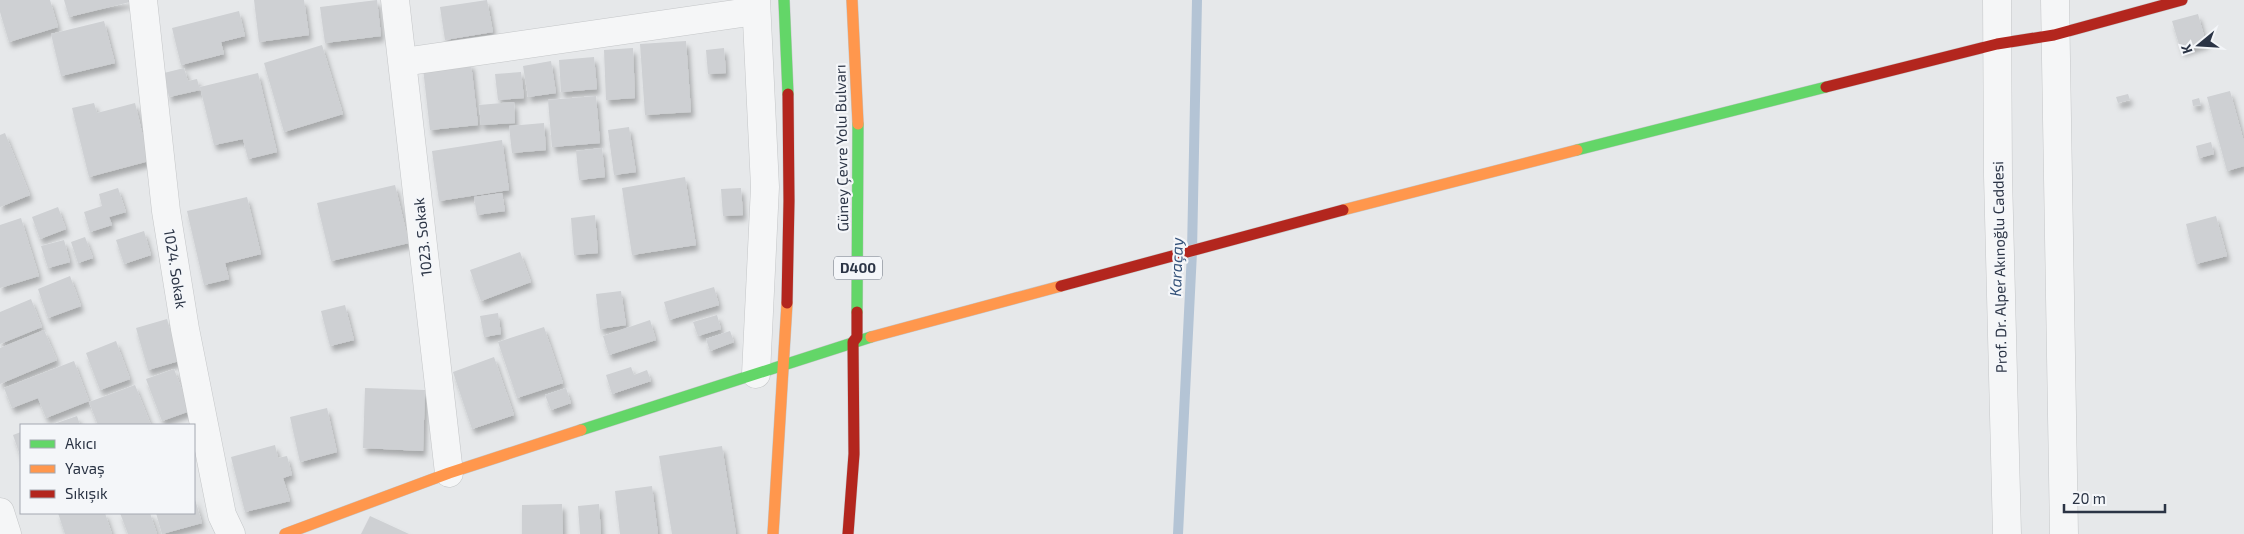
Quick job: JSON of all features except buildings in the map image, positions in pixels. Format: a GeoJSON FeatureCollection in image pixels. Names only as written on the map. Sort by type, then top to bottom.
{"type":"FeatureCollection","features":[{"type":"Feature","properties":{"kind":"main road"},"geometry":{"type":"LineString","coordinates":[[773,534],[786,363],[788,310],[788,68],[784,0]]}},
{"type":"Feature","properties":{"kind":"main road","name":"Güney Çevre Yolu Bulvarı"},"geometry":{"type":"LineString","coordinates":[[848,534],[854,454],[853,342],[857,337],[859,194],[855,39],[852,0]]}},
{"type":"Feature","properties":{"kind":"main road"},"geometry":{"type":"LineString","coordinates":[[285,534],[449,473],[853,342],[1337,211],[1997,44],[2054,35],[2182,0]]}},
{"type":"Feature","properties":{"kind":"street","name":"1024. Sokak"},"geometry":{"type":"LineString","coordinates":[[143,0],[166,211],[183,319],[222,515],[232,534]]}},
{"type":"Feature","properties":{"kind":"street","name":"1023. Sokak"},"geometry":{"type":"LineString","coordinates":[[395,0],[449,473]]}},
{"type":"Feature","properties":{"kind":"street","name":"Prof. Dr. Alper Akınoğlu Caddesi"},"geometry":{"type":"LineString","coordinates":[[1997,0],[1998,176],[2007,534]]}},
{"type":"Feature","properties":{"kind":"street"},"geometry":{"type":"LineString","coordinates":[[2055,0],[2054,35],[2064,534]]}},
{"type":"Feature","properties":{"kind":"street"},"geometry":{"type":"LineString","coordinates":[[403,62],[756,6],[765,187],[756,374]]}},
{"type":"Feature","properties":{"kind":"street"},"geometry":{"type":"LineString","coordinates":[[0,512],[7,534]]}},
{"type":"Feature","properties":{"kind":"waterway","name":"Karaçay"},"geometry":{"type":"LineString","coordinates":[[1178,534],[1192,252],[1197,0]]}},
{"type":"Feature","properties":{"kind":"traffic: fast"},"geometry":{"type":"LineString","coordinates":[[784,0],[788,94]]}},
{"type":"Feature","properties":{"kind":"traffic: fast"},"geometry":{"type":"LineString","coordinates":[[1577,150],[1826,87]]}},
{"type":"Feature","properties":{"kind":"traffic: fast"},"geometry":{"type":"LineString","coordinates":[[857,312],[858,124]]}},
{"type":"Feature","properties":{"kind":"traffic: fast"},"geometry":{"type":"LineString","coordinates":[[581,430],[871,337]]}},
{"type":"Feature","properties":{"kind":"traffic: slow"},"geometry":{"type":"LineString","coordinates":[[852,0],[858,124]]}},
{"type":"Feature","properties":{"kind":"traffic: slow"},"geometry":{"type":"LineString","coordinates":[[1343,210],[1577,150]]}},
{"type":"Feature","properties":{"kind":"traffic: slow"},"geometry":{"type":"LineString","coordinates":[[871,337],[1061,286]]}},
{"type":"Feature","properties":{"kind":"traffic: slow"},"geometry":{"type":"LineString","coordinates":[[773,534],[787,303]]}},
{"type":"Feature","properties":{"kind":"traffic: slow"},"geometry":{"type":"LineString","coordinates":[[285,534],[449,473],[581,430]]}},
{"type":"Feature","properties":{"kind":"traffic: jam"},"geometry":{"type":"LineString","coordinates":[[1826,87],[1997,44],[2054,35],[2182,0]]}},
{"type":"Feature","properties":{"kind":"traffic: jam"},"geometry":{"type":"LineString","coordinates":[[787,303],[789,201],[788,94]]}},
{"type":"Feature","properties":{"kind":"traffic: jam"},"geometry":{"type":"LineString","coordinates":[[1061,286],[1343,210]]}},
{"type":"Feature","properties":{"kind":"traffic: jam"},"geometry":{"type":"LineString","coordinates":[[848,534],[854,454],[853,342],[857,337],[857,312]]}}]}
